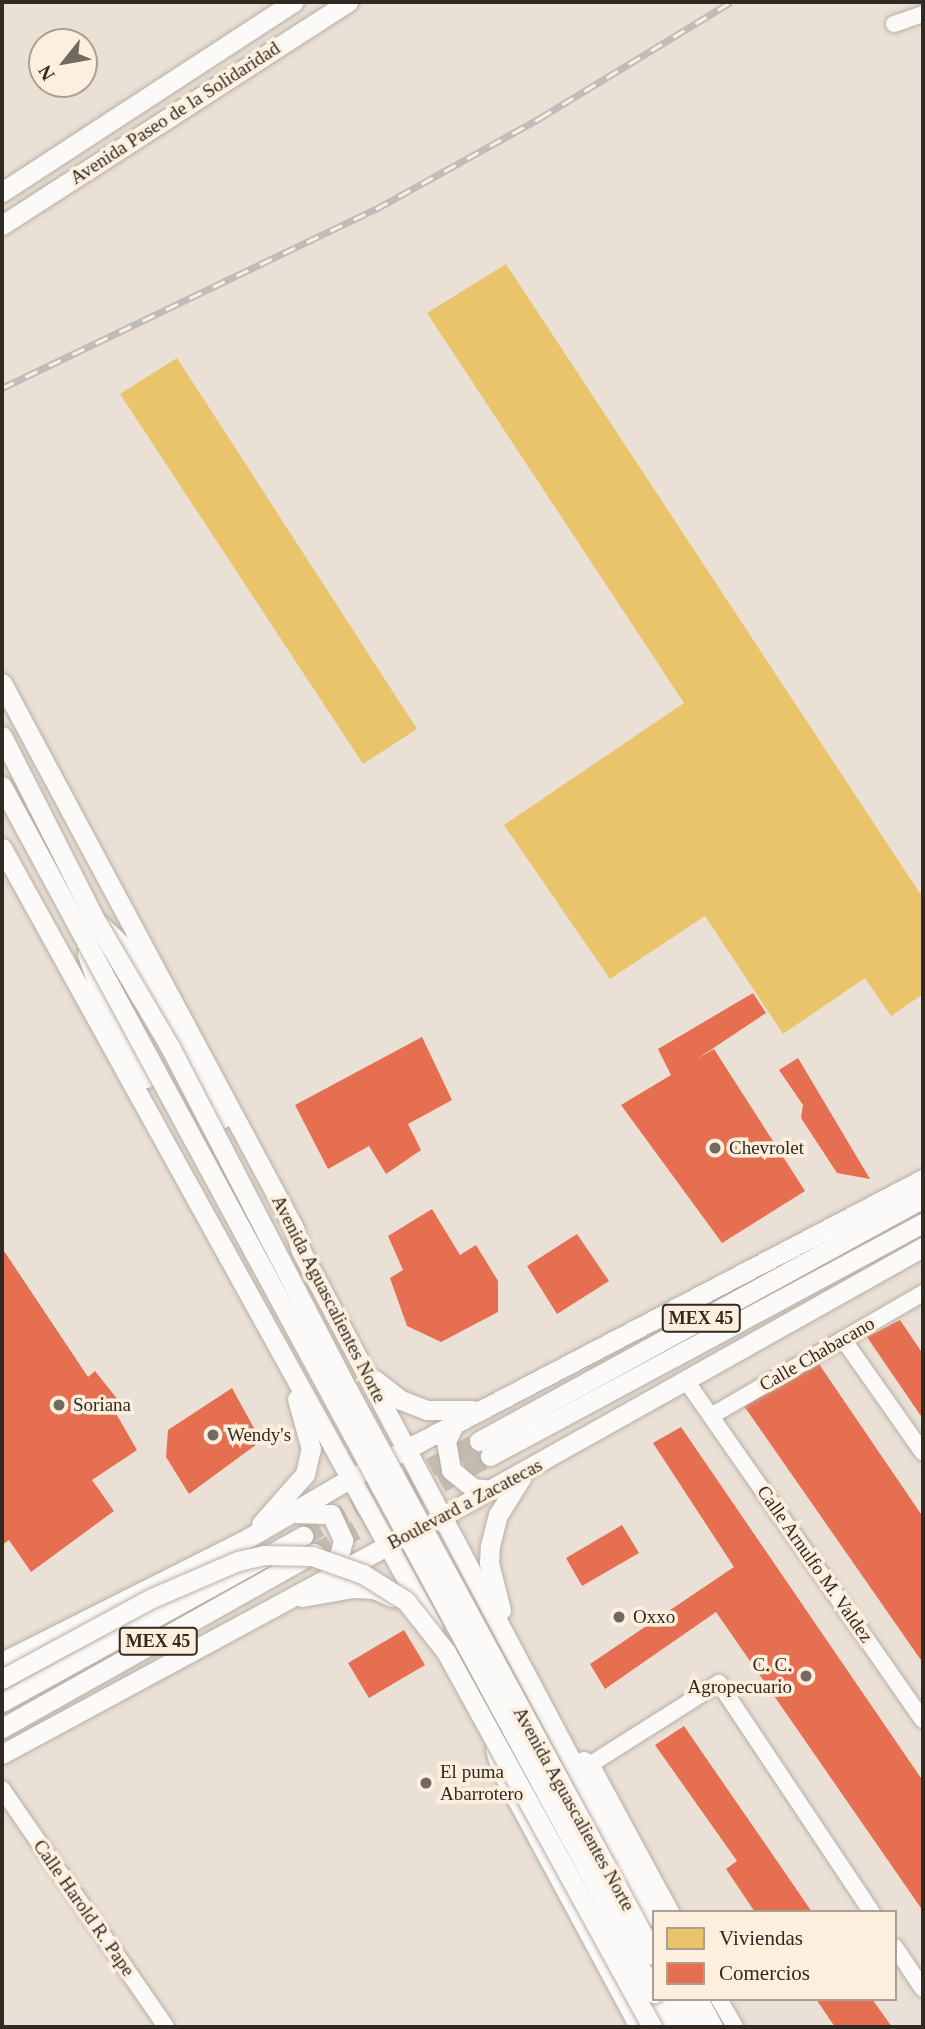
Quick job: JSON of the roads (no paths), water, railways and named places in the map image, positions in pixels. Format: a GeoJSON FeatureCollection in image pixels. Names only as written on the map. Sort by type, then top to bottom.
{"type":"FeatureCollection","features":[{"type":"Feature","properties":{"kind":"main road","name":"Avenida Paseo de la Solidaridad"},"geometry":{"type":"LineString","coordinates":[[2,192],[294,2]]}},
{"type":"Feature","properties":{"kind":"main road","name":"Avenida Paseo de la Solidaridad"},"geometry":{"type":"LineString","coordinates":[[2,225],[348,2]]}},
{"type":"Feature","properties":{"kind":"main road","name":"Avenida Aguascalientes Norte"},"geometry":{"type":"LineString","coordinates":[[2,683],[294,1228],[301,1251],[652,1912]]}},
{"type":"Feature","properties":{"kind":"main road","name":"Avenida Aguascalientes Norte"},"geometry":{"type":"LineString","coordinates":[[2,736],[97,923],[170,1047],[348,1390],[652,1951]]}},
{"type":"Feature","properties":{"kind":"main road","name":"Avenida Aguascalientes Norte"},"geometry":{"type":"LineString","coordinates":[[2,786],[652,1989]]}},
{"type":"Feature","properties":{"kind":"main road","name":"Avenida Aguascalientes Norte"},"geometry":{"type":"LineString","coordinates":[[2,848],[433,1625],[652,2027]]}},
{"type":"Feature","properties":{"kind":"main road"},"geometry":{"type":"LineString","coordinates":[[2,865],[207,1244],[240,1297],[267,1324]]}},
{"type":"Feature","properties":{"kind":"main road"},"geometry":{"type":"LineString","coordinates":[[97,923],[123,946],[283,1231],[301,1251]]}},
{"type":"Feature","properties":{"kind":"main road"},"geometry":{"type":"LineString","coordinates":[[80,933],[98,986],[197,1179],[200,1204]]}},
{"type":"Feature","properties":{"kind":"main road","name":"MEX 45"},"geometry":{"type":"LineString","coordinates":[[2,1662],[243,1541],[351,1478],[923,1179]]}},
{"type":"Feature","properties":{"kind":"main road","name":"Boulevard a Zacatecas"},"geometry":{"type":"LineString","coordinates":[[923,1198],[484,1448],[923,1223]]}},
{"type":"Feature","properties":{"kind":"main road","name":"Boulevard a Zacatecas"},"geometry":{"type":"LineString","coordinates":[[2,1754],[526,1472],[923,1247]]}},
{"type":"Feature","properties":{"kind":"main road"},"geometry":{"type":"LineString","coordinates":[[364,1366],[389,1392],[427,1410],[455,1412],[496,1402]]}},
{"type":"Feature","properties":{"kind":"main road"},"geometry":{"type":"LineString","coordinates":[[243,1541],[295,1486],[309,1462],[311,1448],[290,1368]]}},
{"type":"Feature","properties":{"kind":"main road"},"geometry":{"type":"LineString","coordinates":[[322,1425],[338,1440],[353,1443],[367,1438],[381,1422],[378,1394]]}},
{"type":"Feature","properties":{"kind":"main road"},"geometry":{"type":"LineString","coordinates":[[455,1423],[446,1451],[451,1470],[473,1489],[492,1490]]}},
{"type":"Feature","properties":{"kind":"main road"},"geometry":{"type":"LineString","coordinates":[[508,1640],[489,1563],[490,1546],[498,1515],[526,1472]]}},
{"type":"Feature","properties":{"kind":"main road"},"geometry":{"type":"LineString","coordinates":[[292,1513],[331,1514],[343,1540],[335,1573]]}},
{"type":"Feature","properties":{"kind":"main road","name":"MEX 45"},"geometry":{"type":"LineString","coordinates":[[2,1702],[303,1536]]}},
{"type":"Feature","properties":{"kind":"main road","name":"MEX 45"},"geometry":{"type":"LineString","coordinates":[[2,1728],[314,1553]]}},
{"type":"Feature","properties":{"kind":"main road"},"geometry":{"type":"LineString","coordinates":[[2,1679],[152,1598],[238,1560],[264,1555],[312,1556],[363,1574],[406,1601],[440,1642],[652,2027]]}},
{"type":"Feature","properties":{"kind":"main road"},"geometry":{"type":"LineString","coordinates":[[287,1600],[374,1589],[433,1625]]}},
{"type":"Feature","properties":{"kind":"main road"},"geometry":{"type":"LineString","coordinates":[[658,2001],[672,2027]]}},
{"type":"Feature","properties":{"kind":"main road"},"geometry":{"type":"LineString","coordinates":[[679,2001],[693,2027]]}},
{"type":"Feature","properties":{"kind":"main road"},"geometry":{"type":"LineString","coordinates":[[699,2001],[713,2027]]}},
{"type":"Feature","properties":{"kind":"street"},"geometry":{"type":"LineString","coordinates":[[894,24],[923,14]]}},
{"type":"Feature","properties":{"kind":"street","name":"Calle Chabacano"},"geometry":{"type":"LineString","coordinates":[[709,1412],[921,1298]]}},
{"type":"Feature","properties":{"kind":"street"},"geometry":{"type":"LineString","coordinates":[[843,1339],[923,1453]]}},
{"type":"Feature","properties":{"kind":"street","name":"Calle Arnulfo M. Valdez"},"geometry":{"type":"LineString","coordinates":[[687,1382],[923,1718]]}},
{"type":"Feature","properties":{"kind":"street"},"geometry":{"type":"LineString","coordinates":[[591,1764],[719,1684],[871,1910]]}},
{"type":"Feature","properties":{"kind":"street"},"geometry":{"type":"LineString","coordinates":[[487,1724],[500,1772],[638,2027]]}},
{"type":"Feature","properties":{"kind":"street"},"geometry":{"type":"LineString","coordinates":[[564,1748],[591,1764],[670,1910]]}},
{"type":"Feature","properties":{"kind":"street","name":"Calle Harold R. Pape"},"geometry":{"type":"LineString","coordinates":[[2,1790],[166,2027]]}},
{"type":"Feature","properties":{"kind":"street"},"geometry":{"type":"LineString","coordinates":[[897,1950],[923,1989]]}},
{"type":"Feature","properties":{"kind":"street"},"geometry":{"type":"LineString","coordinates":[[720,2001],[734,2027]]}},
{"type":"Feature","properties":{"kind":"tunnel"},"geometry":{"type":"LineString","coordinates":[[303,1536],[479,1441]]}},
{"type":"Feature","properties":{"kind":"tunnel"},"geometry":{"type":"LineString","coordinates":[[314,1553],[490,1456]]}},
{"type":"Feature","properties":{"kind":"railway"},"geometry":{"type":"LineString","coordinates":[[2,388],[376,209],[540,118],[731,2]]}},
{"type":"Feature","properties":{"kind":"place","name":"Chevrolet"},"geometry":{"type":"Point","coordinates":[715,1148]}},
{"type":"Feature","properties":{"kind":"place","name":"Soriana"},"geometry":{"type":"Point","coordinates":[59,1405]}},
{"type":"Feature","properties":{"kind":"place","name":"Wendy's"},"geometry":{"type":"Point","coordinates":[213,1435]}},
{"type":"Feature","properties":{"kind":"place","name":"Oxxo"},"geometry":{"type":"Point","coordinates":[619,1617]}},
{"type":"Feature","properties":{"kind":"place","name":"C. C. Agropecuario"},"geometry":{"type":"Point","coordinates":[806,1676]}},
{"type":"Feature","properties":{"kind":"place","name":"El puma Abarrotero"},"geometry":{"type":"Point","coordinates":[426,1783]}}]}
